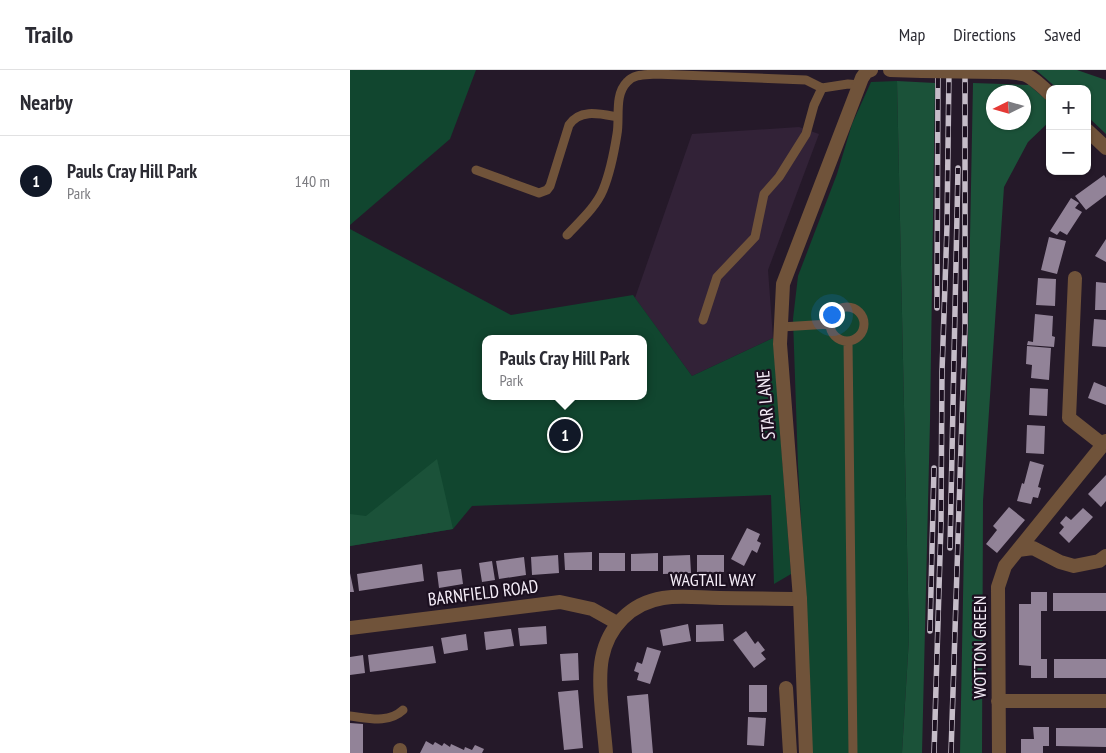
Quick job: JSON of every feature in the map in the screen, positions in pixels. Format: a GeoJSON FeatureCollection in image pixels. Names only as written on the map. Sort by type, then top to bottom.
{"type":"FeatureCollection","features":[{"type":"Feature","properties":{"kind":"street"},"geometry":{"type":"LineString","coordinates":[[890,70],[1016,73],[1031,76],[1046,90]]}},
{"type":"Feature","properties":{"kind":"street","name":"STAR LANE"},"geometry":{"type":"LineString","coordinates":[[806,753],[800,599],[780,344],[783,284],[860,86],[868,71]]}},
{"type":"Feature","properties":{"kind":"street"},"geometry":{"type":"LineString","coordinates":[[1091,134],[1106,148]]}},
{"type":"Feature","properties":{"kind":"street"},"geometry":{"type":"LineString","coordinates":[[1075,278],[1069,418],[1104,443]]}},
{"type":"Feature","properties":{"kind":"street","name":"WOTTON GREEN"},"geometry":{"type":"LineString","coordinates":[[999,753],[998,587],[1005,566],[1104,443]]}},
{"type":"Feature","properties":{"kind":"street"},"geometry":{"type":"LineString","coordinates":[[1018,550],[1033,548],[1060,562],[1074,566],[1099,561],[1106,556]]}},
{"type":"Feature","properties":{"kind":"street","name":"WAGTAIL WAY"},"geometry":{"type":"LineString","coordinates":[[606,753],[600,672],[602,657],[609,637],[617,623],[626,614],[640,605],[665,598],[800,599]]}},
{"type":"Feature","properties":{"kind":"street","name":"BARNFIELD ROAD"},"geometry":{"type":"LineString","coordinates":[[350,628],[560,602],[592,609],[617,623]]}},
{"type":"Feature","properties":{"kind":"street"},"geometry":{"type":"LineString","coordinates":[[786,688],[790,753]]}},
{"type":"Feature","properties":{"kind":"street"},"geometry":{"type":"LineString","coordinates":[[998,701],[1106,701]]}},
{"type":"Feature","properties":{"kind":"lane"},"geometry":{"type":"LineString","coordinates":[[567,235],[602,193],[618,133],[618,117],[622,91],[626,82],[635,76],[655,74],[776,78],[806,80],[822,88],[848,84],[860,86]]}},
{"type":"Feature","properties":{"kind":"lane"},"geometry":{"type":"LineString","coordinates":[[703,320],[718,277],[755,237],[764,194],[779,177],[806,134],[814,105],[822,88]]}},
{"type":"Feature","properties":{"kind":"lane"},"geometry":{"type":"LineString","coordinates":[[476,170],[539,193],[547,190],[550,186],[567,131],[573,119],[583,114],[593,113],[618,117]]}},
{"type":"Feature","properties":{"kind":"lane"},"geometry":{"type":"LineString","coordinates":[[849,306],[859,311],[864,322],[862,333],[853,340],[848,341],[837,338],[833,334],[830,324],[833,313],[849,306]]}},
{"type":"Feature","properties":{"kind":"lane"},"geometry":{"type":"LineString","coordinates":[[781,327],[830,324]]}},
{"type":"Feature","properties":{"kind":"lane"},"geometry":{"type":"LineString","coordinates":[[848,341],[853,753]]}},
{"type":"Feature","properties":{"kind":"lane"},"geometry":{"type":"LineString","coordinates":[[350,716],[379,719],[395,718],[403,710]]}},
{"type":"Feature","properties":{"kind":"shaded area"},"geometry":{"type":"Polygon","coordinates":[[[799,127],[819,134],[768,270],[773,338],[692,376],[635,298],[692,134],[799,127]]]}},
{"type":"Feature","properties":{"kind":"green space"},"geometry":{"type":"Polygon","coordinates":[[[350,70],[476,70],[450,139],[350,225],[350,70]]]}},
{"type":"Feature","properties":{"kind":"green space"},"geometry":{"type":"Polygon","coordinates":[[[1036,70],[1077,70],[1106,80],[1106,134],[1091,120],[1091,85],[1053,85],[1036,70]]]}},
{"type":"Feature","properties":{"kind":"green space"},"geometry":{"type":"Polygon","coordinates":[[[897,81],[909,638],[902,753],[810,753],[806,608],[798,466],[793,319],[798,276],[837,174],[852,124],[871,82],[897,81]]]}},
{"type":"Feature","properties":{"kind":"green space"},"geometry":{"type":"Polygon","coordinates":[[[897,81],[935,83],[930,421],[922,753],[902,753],[909,638],[897,81]]]}},
{"type":"Feature","properties":{"kind":"green space"},"geometry":{"type":"Polygon","coordinates":[[[973,83],[1029,85],[986,85],[986,130],[1031,130],[1031,87],[1046,100],[1046,125],[1028,142],[1004,187],[983,501],[982,753],[960,753],[973,83]]]}},
{"type":"Feature","properties":{"kind":"green space"},"geometry":{"type":"Polygon","coordinates":[[[350,229],[511,315],[633,295],[692,376],[773,338],[791,574],[774,584],[771,495],[472,506],[453,529],[350,546],[350,229]]]}},
{"type":"Feature","properties":{"kind":"green space"},"geometry":{"type":"Polygon","coordinates":[[[437,459],[453,529],[350,546],[350,514],[366,516],[437,459]]]}},
{"type":"Feature","properties":{"kind":"building"},"geometry":{"type":"Polygon","coordinates":[[[1104,175],[1106,178],[1106,195],[1086,210],[1075,196],[1104,175]]]}},
{"type":"Feature","properties":{"kind":"building"},"geometry":{"type":"Polygon","coordinates":[[[1071,198],[1079,203],[1075,208],[1082,212],[1067,235],[1060,231],[1057,235],[1050,231],[1071,198]]]}},
{"type":"Feature","properties":{"kind":"building"},"geometry":{"type":"Polygon","coordinates":[[[1049,237],[1066,241],[1057,274],[1041,270],[1049,237]]]}},
{"type":"Feature","properties":{"kind":"building"},"geometry":{"type":"Polygon","coordinates":[[[1106,239],[1106,262],[1095,256],[1106,239]]]}},
{"type":"Feature","properties":{"kind":"building"},"geometry":{"type":"Polygon","coordinates":[[[1038,278],[1056,279],[1055,306],[1036,305],[1038,278]]]}},
{"type":"Feature","properties":{"kind":"building"},"geometry":{"type":"Polygon","coordinates":[[[1096,282],[1106,283],[1106,310],[1095,310],[1096,282]]]}},
{"type":"Feature","properties":{"kind":"building"},"geometry":{"type":"Polygon","coordinates":[[[1035,314],[1053,316],[1052,336],[1055,337],[1054,347],[1027,345],[1028,341],[1033,342],[1035,314]]]}},
{"type":"Feature","properties":{"kind":"building"},"geometry":{"type":"Polygon","coordinates":[[[1094,319],[1106,320],[1106,347],[1092,346],[1094,319]]]}},
{"type":"Feature","properties":{"kind":"building"},"geometry":{"type":"Polygon","coordinates":[[[1027,346],[1051,348],[1049,380],[1031,378],[1032,365],[1026,364],[1027,346]]]}},
{"type":"Feature","properties":{"kind":"building"},"geometry":{"type":"Polygon","coordinates":[[[1094,382],[1106,387],[1106,405],[1088,398],[1094,382]]]}},
{"type":"Feature","properties":{"kind":"building"},"geometry":{"type":"Polygon","coordinates":[[[1030,388],[1048,389],[1047,416],[1029,415],[1030,388]]]}},
{"type":"Feature","properties":{"kind":"building"},"geometry":{"type":"Polygon","coordinates":[[[1027,425],[1045,426],[1044,454],[1026,453],[1027,425]]]}},
{"type":"Feature","properties":{"kind":"building"},"geometry":{"type":"Polygon","coordinates":[[[1030,461],[1044,465],[1038,487],[1041,488],[1038,498],[1033,497],[1031,504],[1017,501],[1030,461]]]}},
{"type":"Feature","properties":{"kind":"building"},"geometry":{"type":"Polygon","coordinates":[[[1106,475],[1106,501],[1101,507],[1088,494],[1106,475]]]}},
{"type":"Feature","properties":{"kind":"building"},"geometry":{"type":"Polygon","coordinates":[[[1009,507],[1025,520],[997,553],[986,544],[997,530],[993,526],[1009,507]]]}},
{"type":"Feature","properties":{"kind":"building"},"geometry":{"type":"Polygon","coordinates":[[[1083,508],[1093,517],[1069,543],[1059,533],[1064,527],[1060,523],[1066,516],[1071,520],[1083,508]]]}},
{"type":"Feature","properties":{"kind":"building"},"geometry":{"type":"Polygon","coordinates":[[[747,528],[760,534],[757,541],[761,543],[757,553],[752,550],[744,566],[731,559],[747,528]]]}},
{"type":"Feature","properties":{"kind":"building"},"geometry":{"type":"Polygon","coordinates":[[[592,552],[592,570],[565,570],[564,553],[592,552]]]}},
{"type":"Feature","properties":{"kind":"building"},"geometry":{"type":"Polygon","coordinates":[[[599,553],[625,553],[625,571],[599,571],[599,553]]]}},
{"type":"Feature","properties":{"kind":"building"},"geometry":{"type":"Polygon","coordinates":[[[658,553],[658,571],[631,571],[631,554],[658,553]]]}},
{"type":"Feature","properties":{"kind":"building"},"geometry":{"type":"Polygon","coordinates":[[[558,555],[559,573],[532,575],[531,557],[558,555]]]}},
{"type":"Feature","properties":{"kind":"building"},"geometry":{"type":"Polygon","coordinates":[[[690,555],[691,573],[663,574],[663,556],[690,555]]]}},
{"type":"Feature","properties":{"kind":"building"},"geometry":{"type":"Polygon","coordinates":[[[697,555],[724,555],[724,572],[697,573],[697,555]]]}},
{"type":"Feature","properties":{"kind":"building"},"geometry":{"type":"Polygon","coordinates":[[[524,557],[526,575],[499,579],[496,561],[524,557]]]}},
{"type":"Feature","properties":{"kind":"building"},"geometry":{"type":"Polygon","coordinates":[[[492,561],[495,580],[482,582],[479,563],[492,561]]]}},
{"type":"Feature","properties":{"kind":"building"},"geometry":{"type":"Polygon","coordinates":[[[422,564],[424,581],[359,591],[357,574],[422,564]]]}},
{"type":"Feature","properties":{"kind":"building"},"geometry":{"type":"Polygon","coordinates":[[[461,569],[463,584],[439,588],[437,572],[461,569]]]}},
{"type":"Feature","properties":{"kind":"building"},"geometry":{"type":"Polygon","coordinates":[[[350,573],[354,592],[350,592],[350,573]]]}},
{"type":"Feature","properties":{"kind":"building"},"geometry":{"type":"Polygon","coordinates":[[[1031,592],[1047,592],[1047,611],[1041,611],[1041,659],[1047,659],[1047,678],[1031,678],[1031,666],[1019,665],[1019,604],[1031,604],[1031,592]]]}},
{"type":"Feature","properties":{"kind":"building"},"geometry":{"type":"Polygon","coordinates":[[[1053,593],[1106,593],[1106,611],[1053,611],[1053,593]]]}},
{"type":"Feature","properties":{"kind":"building"},"geometry":{"type":"Polygon","coordinates":[[[688,624],[691,641],[663,646],[660,630],[688,624]]]}},
{"type":"Feature","properties":{"kind":"building"},"geometry":{"type":"Polygon","coordinates":[[[723,624],[724,641],[696,642],[696,625],[723,624]]]}},
{"type":"Feature","properties":{"kind":"building"},"geometry":{"type":"Polygon","coordinates":[[[546,626],[547,644],[520,646],[518,628],[546,626]]]}},
{"type":"Feature","properties":{"kind":"building"},"geometry":{"type":"Polygon","coordinates":[[[511,629],[514,646],[486,650],[484,632],[511,629]]]}},
{"type":"Feature","properties":{"kind":"building"},"geometry":{"type":"Polygon","coordinates":[[[746,631],[755,644],[758,641],[765,650],[761,653],[766,659],[754,668],[733,640],[746,631]]]}},
{"type":"Feature","properties":{"kind":"building"},"geometry":{"type":"Polygon","coordinates":[[[466,634],[468,650],[444,654],[441,638],[466,634]]]}},
{"type":"Feature","properties":{"kind":"building"},"geometry":{"type":"Polygon","coordinates":[[[433,646],[436,663],[370,672],[368,655],[433,646]]]}},
{"type":"Feature","properties":{"kind":"building"},"geometry":{"type":"Polygon","coordinates":[[[647,647],[661,651],[650,684],[637,680],[639,673],[634,671],[637,662],[642,664],[647,647]]]}},
{"type":"Feature","properties":{"kind":"building"},"geometry":{"type":"Polygon","coordinates":[[[578,653],[579,680],[562,681],[560,654],[578,653]]]}},
{"type":"Feature","properties":{"kind":"building"},"geometry":{"type":"Polygon","coordinates":[[[363,655],[365,673],[350,675],[350,657],[363,655]]]}},
{"type":"Feature","properties":{"kind":"building"},"geometry":{"type":"Polygon","coordinates":[[[1054,659],[1106,659],[1106,678],[1054,678],[1054,659]]]}},
{"type":"Feature","properties":{"kind":"building"},"geometry":{"type":"Polygon","coordinates":[[[749,685],[767,685],[767,712],[749,712],[749,685]]]}},
{"type":"Feature","properties":{"kind":"building"},"geometry":{"type":"Polygon","coordinates":[[[578,690],[583,748],[564,750],[558,692],[578,690]]]}},
{"type":"Feature","properties":{"kind":"building"},"geometry":{"type":"Polygon","coordinates":[[[648,694],[653,753],[632,753],[627,696],[648,694]]]}},
{"type":"Feature","properties":{"kind":"building"},"geometry":{"type":"Polygon","coordinates":[[[748,717],[766,718],[764,746],[747,745],[748,717]]]}},
{"type":"Feature","properties":{"kind":"building"},"geometry":{"type":"Polygon","coordinates":[[[350,723],[363,724],[363,753],[350,753],[350,723]]]}},
{"type":"Feature","properties":{"kind":"building"},"geometry":{"type":"Polygon","coordinates":[[[1033,727],[1049,727],[1049,746],[1043,746],[1043,753],[1021,753],[1021,739],[1034,739],[1033,727]]]}},
{"type":"Feature","properties":{"kind":"building"},"geometry":{"type":"Polygon","coordinates":[[[1056,728],[1106,728],[1106,747],[1056,746],[1056,728]]]}},
{"type":"Feature","properties":{"kind":"building"},"geometry":{"type":"Polygon","coordinates":[[[426,741],[433,745],[435,742],[442,746],[444,743],[450,747],[451,744],[464,750],[465,747],[472,750],[475,745],[484,749],[482,753],[420,753],[426,741]]]}},
{"type":"Feature","properties":{"kind":"railway"},"geometry":{"type":"LineString","coordinates":[[937,308],[938,70]]}},
{"type":"Feature","properties":{"kind":"railway"},"geometry":{"type":"LineString","coordinates":[[934,753],[941,523],[942,372],[947,226],[949,70]]}},
{"type":"Feature","properties":{"kind":"railway"},"geometry":{"type":"LineString","coordinates":[[951,753],[965,325],[965,70]]}},
{"type":"Feature","properties":{"kind":"railway"},"geometry":{"type":"LineString","coordinates":[[950,548],[958,168]]}},
{"type":"Feature","properties":{"kind":"railway"},"geometry":{"type":"LineString","coordinates":[[930,631],[934,468]]}},
{"type":"Feature","properties":{"kind":"place","name":"Pauls Cray Hill Park"},"geometry":{"type":"Point","coordinates":[565,435]}}]}
